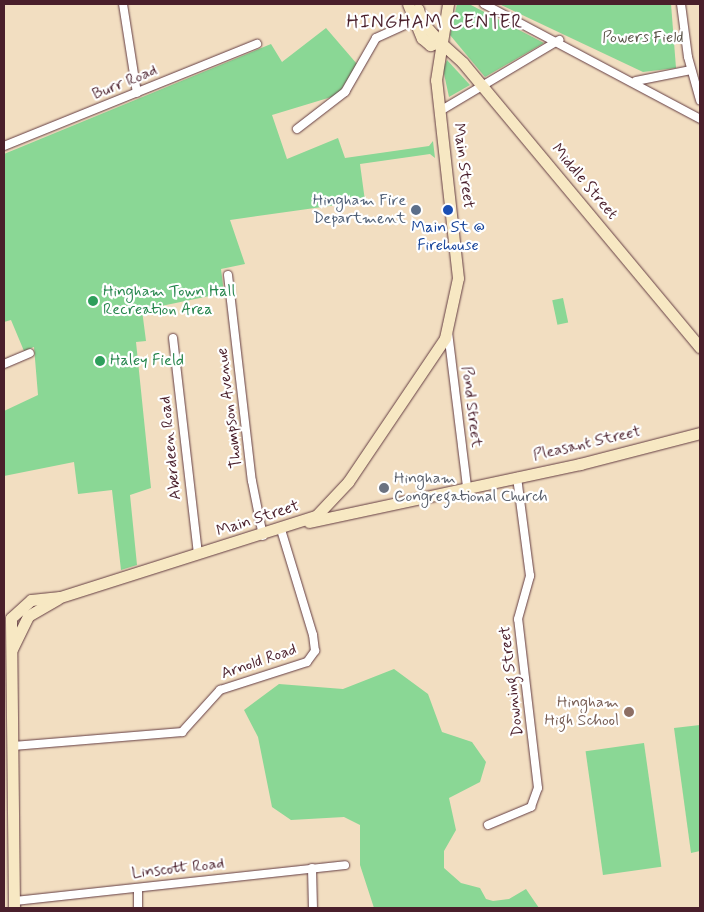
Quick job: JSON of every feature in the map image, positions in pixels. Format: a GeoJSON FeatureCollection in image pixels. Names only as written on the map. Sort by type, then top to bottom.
{"type":"FeatureCollection","features":[{"type":"Feature","properties":{"kind":"main road"},"geometry":{"type":"LineString","coordinates":[[408,4],[417,19],[440,42]]}},
{"type":"Feature","properties":{"kind":"main road"},"geometry":{"type":"LineString","coordinates":[[416,4],[417,19]]}},
{"type":"Feature","properties":{"kind":"main road","name":"Main Street"},"geometry":{"type":"LineString","coordinates":[[7,614],[31,600],[60,597],[305,522],[340,493],[448,330],[456,304],[458,262],[436,73],[448,4]]}},
{"type":"Feature","properties":{"kind":"main road","name":"Middle Street"},"geometry":{"type":"LineString","coordinates":[[440,42],[484,87],[700,347]]}},
{"type":"Feature","properties":{"kind":"main road","name":"Pleasant Street"},"geometry":{"type":"LineString","coordinates":[[305,522],[340,518],[700,433]]}},
{"type":"Feature","properties":{"kind":"main road"},"geometry":{"type":"LineString","coordinates":[[10,653],[22,624],[37,609],[60,597]]}},
{"type":"Feature","properties":{"kind":"main road"},"geometry":{"type":"LineString","coordinates":[[7,614],[22,624]]}},
{"type":"Feature","properties":{"kind":"main road"},"geometry":{"type":"LineString","coordinates":[[7,614],[13,746],[9,838],[14,905]]}},
{"type":"Feature","properties":{"kind":"street"},"geometry":{"type":"LineString","coordinates":[[122,4],[137,93]]}},
{"type":"Feature","properties":{"kind":"street"},"geometry":{"type":"LineString","coordinates":[[484,4],[559,40],[636,81],[700,119]]}},
{"type":"Feature","properties":{"kind":"street"},"geometry":{"type":"LineString","coordinates":[[681,4],[691,70],[700,100]]}},
{"type":"Feature","properties":{"kind":"street"},"geometry":{"type":"LineString","coordinates":[[297,129],[345,92],[376,38],[417,19]]}},
{"type":"Feature","properties":{"kind":"street"},"geometry":{"type":"LineString","coordinates":[[440,111],[484,87],[559,40]]}},
{"type":"Feature","properties":{"kind":"street","name":"Burr Road"},"geometry":{"type":"LineString","coordinates":[[4,146],[257,44]]}},
{"type":"Feature","properties":{"kind":"street"},"geometry":{"type":"LineString","coordinates":[[636,81],[691,70]]}},
{"type":"Feature","properties":{"kind":"street","name":"Thompson Avenue"},"geometry":{"type":"LineString","coordinates":[[228,275],[263,536]]}},
{"type":"Feature","properties":{"kind":"street","name":"Pond Street"},"geometry":{"type":"LineString","coordinates":[[448,330],[467,487]]}},
{"type":"Feature","properties":{"kind":"street","name":"Aberdeen Road"},"geometry":{"type":"LineString","coordinates":[[173,338],[198,556]]}},
{"type":"Feature","properties":{"kind":"street"},"geometry":{"type":"LineString","coordinates":[[4,364],[30,353]]}},
{"type":"Feature","properties":{"kind":"street","name":"Downing Street"},"geometry":{"type":"LineString","coordinates":[[488,825],[531,806],[538,788],[518,619],[530,576],[517,477]]}},
{"type":"Feature","properties":{"kind":"street","name":"Arnold Road"},"geometry":{"type":"LineString","coordinates":[[13,746],[182,732],[220,690],[307,662],[315,651],[313,635],[282,530]]}},
{"type":"Feature","properties":{"kind":"street","name":"Linscott Road"},"geometry":{"type":"LineString","coordinates":[[14,905],[138,888],[345,865]]}},
{"type":"Feature","properties":{"kind":"street"},"geometry":{"type":"LineString","coordinates":[[312,868],[313,908]]}},
{"type":"Feature","properties":{"kind":"street"},"geometry":{"type":"LineString","coordinates":[[138,888],[138,908]]}},
{"type":"Feature","properties":{"kind":"green space"},"geometry":{"type":"Polygon","coordinates":[[[457,4],[469,4],[544,43],[485,77],[450,35],[457,4]]]}},
{"type":"Feature","properties":{"kind":"green space","name":"Powers Field"},"geometry":{"type":"Polygon","coordinates":[[[499,4],[671,4],[676,68],[643,72],[499,4]]]}},
{"type":"Feature","properties":{"kind":"green space","name":"Hingham Town Hall Recreation Area"},"geometry":{"type":"Polygon","coordinates":[[[326,28],[357,64],[338,95],[272,115],[287,159],[338,138],[345,158],[429,146],[433,141],[435,158],[430,154],[360,164],[365,201],[230,220],[245,264],[221,269],[224,293],[142,310],[146,341],[136,342],[151,488],[130,495],[137,565],[121,570],[112,490],[78,494],[74,462],[4,476],[4,411],[38,395],[34,347],[24,351],[11,320],[4,322],[4,154],[271,44],[282,62],[326,28]]]}},
{"type":"Feature","properties":{"kind":"green space"},"geometry":{"type":"Polygon","coordinates":[[[447,60],[470,85],[449,97],[443,69],[447,60]]]}},
{"type":"Feature","properties":{"kind":"green space"},"geometry":{"type":"Polygon","coordinates":[[[563,298],[568,322],[557,325],[552,300],[563,298]]]}},
{"type":"Feature","properties":{"kind":"green space"},"geometry":{"type":"Polygon","coordinates":[[[394,669],[428,694],[442,732],[472,742],[486,762],[480,782],[449,798],[456,830],[444,851],[444,868],[461,883],[480,888],[486,899],[493,901],[509,899],[526,889],[539,908],[374,908],[360,865],[360,825],[344,817],[291,820],[272,807],[258,737],[244,710],[279,684],[343,689],[394,669]]]}},
{"type":"Feature","properties":{"kind":"green space"},"geometry":{"type":"Polygon","coordinates":[[[700,725],[700,851],[691,853],[674,728],[700,725]]]}},
{"type":"Feature","properties":{"kind":"green space"},"geometry":{"type":"Polygon","coordinates":[[[644,743],[661,867],[603,875],[586,751],[644,743]]]}},
{"type":"Feature","properties":{"kind":"place","name":"Hingham Fire Department"},"geometry":{"type":"Point","coordinates":[416,210]}},
{"type":"Feature","properties":{"kind":"place","name":"Main St @ Firehouse"},"geometry":{"type":"Point","coordinates":[448,210]}},
{"type":"Feature","properties":{"kind":"place","name":"Hingham Town Hall Recreation Area"},"geometry":{"type":"Point","coordinates":[93,301]}},
{"type":"Feature","properties":{"kind":"place","name":"Haley Field"},"geometry":{"type":"Point","coordinates":[100,361]}},
{"type":"Feature","properties":{"kind":"place","name":"Hingham Congregational Church"},"geometry":{"type":"Point","coordinates":[384,488]}},
{"type":"Feature","properties":{"kind":"place","name":"Hingham High School"},"geometry":{"type":"Point","coordinates":[629,712]}},
{"type":"Feature","properties":{"kind":"district","name":"HINGHAM CENTER"},"geometry":{"type":"Point","coordinates":[435,23]}}]}
